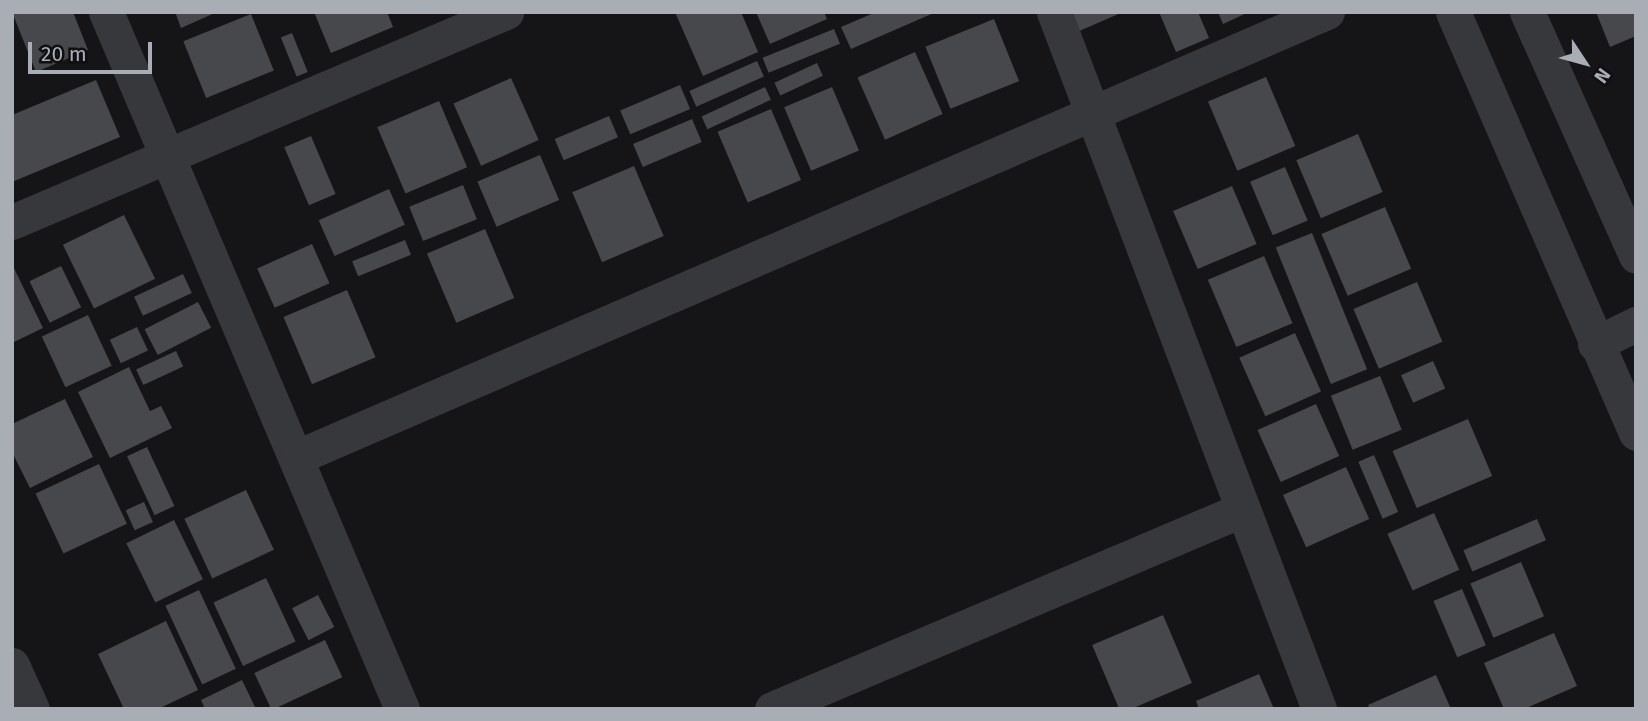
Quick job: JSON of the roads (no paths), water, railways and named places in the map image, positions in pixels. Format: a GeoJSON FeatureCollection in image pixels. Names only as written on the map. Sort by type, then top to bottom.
{"type":"FeatureCollection","features":[{"type":"Feature","properties":{"kind":"street"},"geometry":{"type":"LineString","coordinates":[[106,12],[402,709]]}},
{"type":"Feature","properties":{"kind":"street"},"geometry":{"type":"LineString","coordinates":[[1054,12],[1239,511],[1319,709]]}},
{"type":"Feature","properties":{"kind":"street"},"geometry":{"type":"LineString","coordinates":[[297,457],[1092,111],[1327,12]]}},
{"type":"Feature","properties":{"kind":"street"},"geometry":{"type":"LineString","coordinates":[[1452,12],[1636,433]]}},
{"type":"Feature","properties":{"kind":"street"},"geometry":{"type":"LineString","coordinates":[[1527,12],[1636,256]]}},
{"type":"Feature","properties":{"kind":"street"},"geometry":{"type":"LineString","coordinates":[[12,222],[498,14]]}},
{"type":"Feature","properties":{"kind":"street"},"geometry":{"type":"LineString","coordinates":[[1595,344],[1636,324]]}},
{"type":"Feature","properties":{"kind":"street"},"geometry":{"type":"LineString","coordinates":[[772,709],[1239,511]]}},
{"type":"Feature","properties":{"kind":"street"},"geometry":{"type":"LineString","coordinates":[[12,664],[32,709]]}}]}
